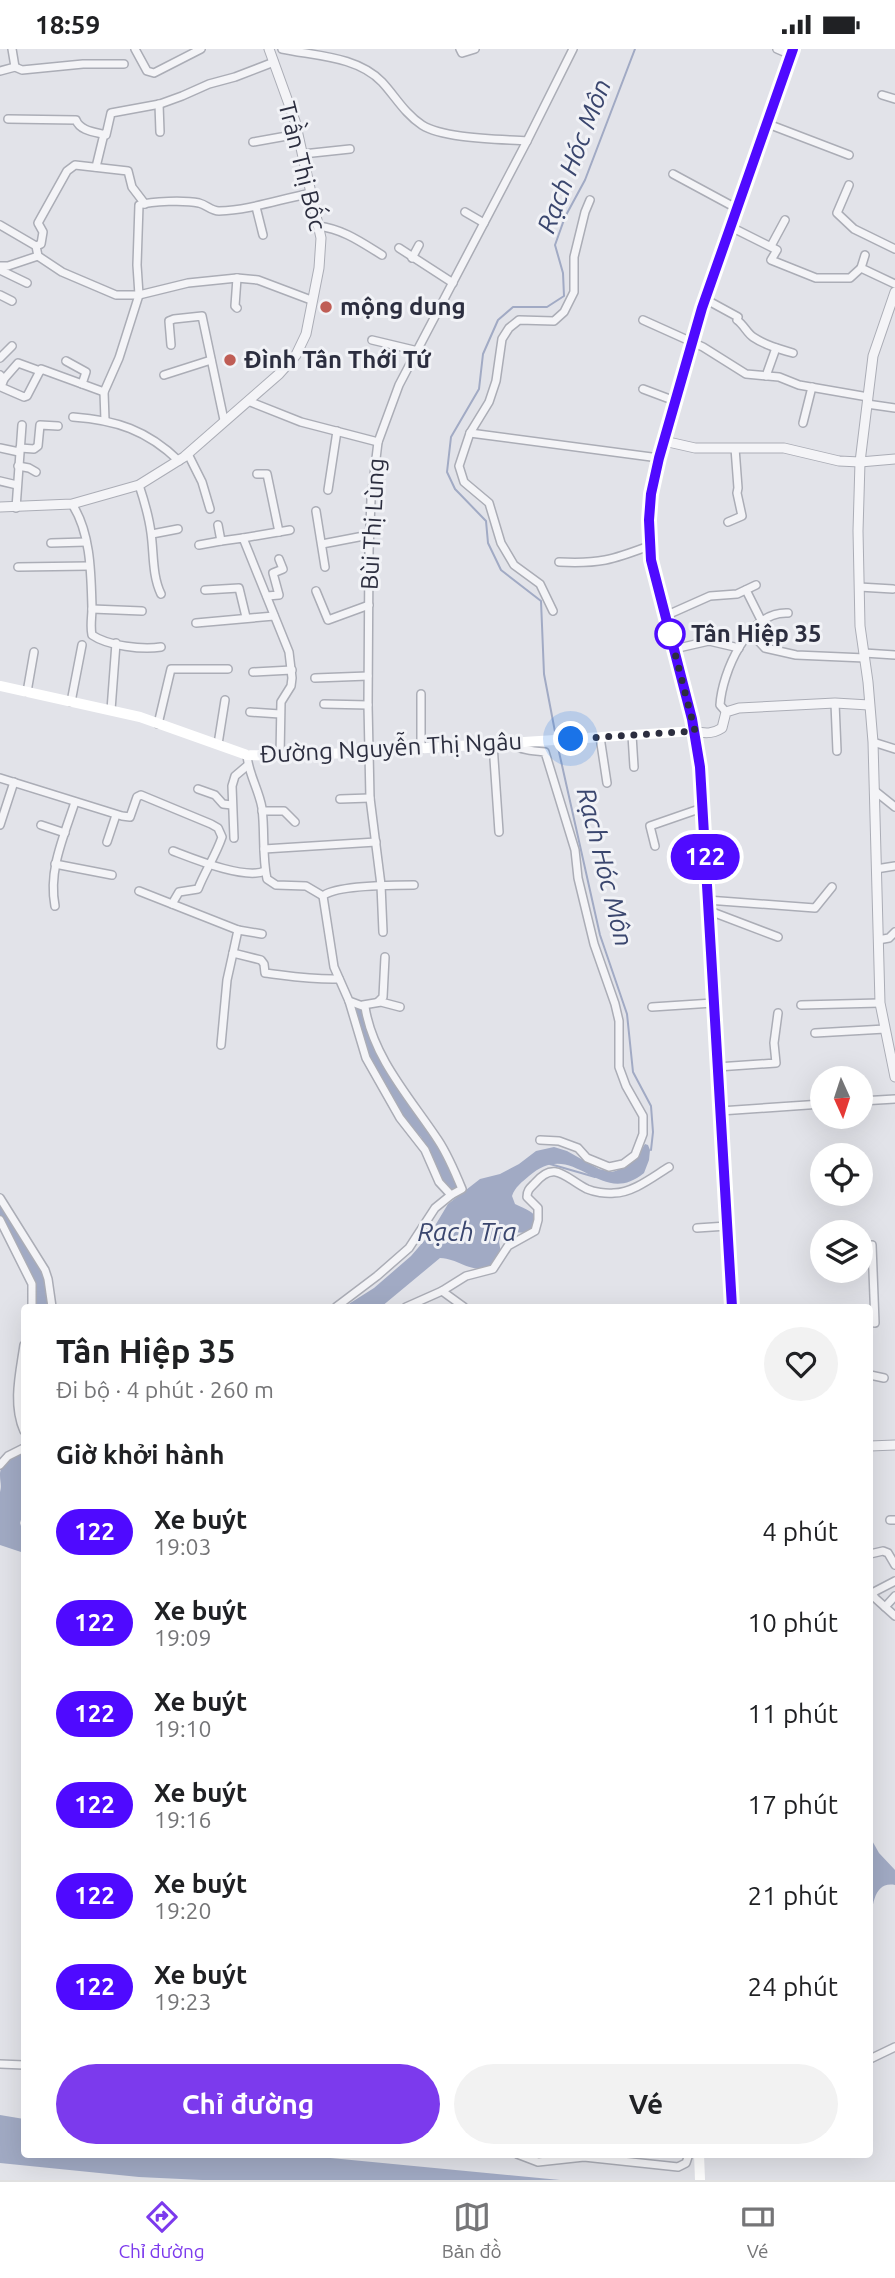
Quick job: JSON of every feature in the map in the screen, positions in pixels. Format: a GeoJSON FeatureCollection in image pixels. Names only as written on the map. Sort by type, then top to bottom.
{"type":"FeatureCollection","features":[{"type":"Feature","properties":{"kind":"main road"},"geometry":{"type":"LineString","coordinates":[[732,1304],[695,731],[649,546],[651,494],[691,342],[729,226],[792,52]]}},
{"type":"Feature","properties":{"kind":"main road","name":"Đường Nguyễn Thị Ngâu"},"geometry":{"type":"LineString","coordinates":[[0,686],[111,710],[158,724],[218,744],[248,760],[600,737]]}},
{"type":"Feature","properties":{"kind":"main road"},"geometry":{"type":"LineString","coordinates":[[600,737],[695,731]]}},
{"type":"Feature","properties":{"kind":"main road"},"geometry":{"type":"LineString","coordinates":[[699,2158],[700,2178]]}},
{"type":"Feature","properties":{"kind":"street"},"geometry":{"type":"LineString","coordinates":[[12,49],[15,67]]}},
{"type":"Feature","properties":{"kind":"street"},"geometry":{"type":"LineString","coordinates":[[135,49],[147,71],[154,73],[201,49]]}},
{"type":"Feature","properties":{"kind":"street","name":"Trần Thị Bốc"},"geometry":{"type":"LineString","coordinates":[[0,507],[72,504],[139,485],[188,454],[296,355],[306,334],[321,238],[298,134],[269,49]]}},
{"type":"Feature","properties":{"kind":"street"},"geometry":{"type":"LineString","coordinates":[[282,49],[343,60],[360,66],[381,80],[422,126],[442,134],[527,141]]}},
{"type":"Feature","properties":{"kind":"street"},"geometry":{"type":"LineString","coordinates":[[460,49],[462,53],[475,49]]}},
{"type":"Feature","properties":{"kind":"street","name":"Bùi Thị Lùng"},"geometry":{"type":"LineString","coordinates":[[383,932],[381,885],[370,798],[368,705],[369,535],[378,442],[399,385],[573,49]]}},
{"type":"Feature","properties":{"kind":"street"},"geometry":{"type":"LineString","coordinates":[[777,49],[792,52]]}},
{"type":"Feature","properties":{"kind":"street"},"geometry":{"type":"LineString","coordinates":[[96,167],[111,113],[159,104],[274,62]]}},
{"type":"Feature","properties":{"kind":"street"},"geometry":{"type":"LineString","coordinates":[[0,71],[15,67],[22,70],[83,64],[124,64]]}},
{"type":"Feature","properties":{"kind":"street"},"geometry":{"type":"LineString","coordinates":[[882,95],[895,99]]}},
{"type":"Feature","properties":{"kind":"street"},"geometry":{"type":"LineString","coordinates":[[159,104],[160,132]]}},
{"type":"Feature","properties":{"kind":"street"},"geometry":{"type":"LineString","coordinates":[[8,119],[76,120],[84,128],[104,134]]}},
{"type":"Feature","properties":{"kind":"street"},"geometry":{"type":"LineString","coordinates":[[768,124],[849,155]]}},
{"type":"Feature","properties":{"kind":"street"},"geometry":{"type":"LineString","coordinates":[[253,142],[298,134]]}},
{"type":"Feature","properties":{"kind":"street"},"geometry":{"type":"LineString","coordinates":[[303,154],[350,149]]}},
{"type":"Feature","properties":{"kind":"street"},"geometry":{"type":"LineString","coordinates":[[36,246],[41,244],[43,232],[38,223],[67,171],[78,164],[128,171],[132,187],[145,204]]}},
{"type":"Feature","properties":{"kind":"street"},"geometry":{"type":"LineString","coordinates":[[673,174],[736,208]]}},
{"type":"Feature","properties":{"kind":"street"},"geometry":{"type":"LineString","coordinates":[[849,185],[837,213],[854,229],[895,249]]}},
{"type":"Feature","properties":{"kind":"street"},"geometry":{"type":"LineString","coordinates":[[105,420],[104,392],[119,358],[139,295],[137,265],[140,204],[191,202],[203,204],[214,211],[256,207],[312,193]]}},
{"type":"Feature","properties":{"kind":"street"},"geometry":{"type":"LineString","coordinates":[[553,611],[540,584],[514,565],[501,543],[489,503],[464,482],[459,465],[470,433],[489,402],[496,381],[502,339],[509,328],[519,320],[554,321],[564,312],[574,292],[574,257],[590,200]]}},
{"type":"Feature","properties":{"kind":"street"},"geometry":{"type":"LineString","coordinates":[[256,207],[263,235]]}},
{"type":"Feature","properties":{"kind":"street"},"geometry":{"type":"LineString","coordinates":[[465,212],[484,223]]}},
{"type":"Feature","properties":{"kind":"street"},"geometry":{"type":"LineString","coordinates":[[771,246],[785,220]]}},
{"type":"Feature","properties":{"kind":"street"},"geometry":{"type":"LineString","coordinates":[[0,225],[36,246],[38,256],[61,272],[116,295],[139,295],[188,283],[237,278],[258,280],[311,300]]}},
{"type":"Feature","properties":{"kind":"street"},"geometry":{"type":"LineString","coordinates":[[318,226],[330,227],[351,235],[382,255]]}},
{"type":"Feature","properties":{"kind":"street"},"geometry":{"type":"LineString","coordinates":[[729,226],[777,250],[771,260],[816,278],[850,278],[861,268],[865,255]]}},
{"type":"Feature","properties":{"kind":"street"},"geometry":{"type":"LineString","coordinates":[[412,258],[419,245]]}},
{"type":"Feature","properties":{"kind":"street"},"geometry":{"type":"LineString","coordinates":[[399,248],[453,283]]}},
{"type":"Feature","properties":{"kind":"street"},"geometry":{"type":"LineString","coordinates":[[0,268],[38,256]]}},
{"type":"Feature","properties":{"kind":"street"},"geometry":{"type":"LineString","coordinates":[[0,268],[27,283]]}},
{"type":"Feature","properties":{"kind":"street"},"geometry":{"type":"LineString","coordinates":[[861,268],[895,284]]}},
{"type":"Feature","properties":{"kind":"street"},"geometry":{"type":"LineString","coordinates":[[237,278],[237,308]]}},
{"type":"Feature","properties":{"kind":"street"},"geometry":{"type":"LineString","coordinates":[[0,295],[12,301]]}},
{"type":"Feature","properties":{"kind":"street"},"geometry":{"type":"LineString","coordinates":[[894,296],[873,356],[867,401],[860,462],[859,587],[860,626],[873,742],[880,1003],[893,1053],[895,1077]]}},
{"type":"Feature","properties":{"kind":"street"},"geometry":{"type":"LineString","coordinates":[[705,299],[738,317],[737,320],[745,326],[750,335],[793,353]]}},
{"type":"Feature","properties":{"kind":"street"},"geometry":{"type":"LineString","coordinates":[[171,345],[169,321],[200,315],[224,420]]}},
{"type":"Feature","properties":{"kind":"street"},"geometry":{"type":"LineString","coordinates":[[643,320],[722,358],[746,374],[779,377],[799,385],[895,408]]}},
{"type":"Feature","properties":{"kind":"street"},"geometry":{"type":"LineString","coordinates":[[372,340],[418,351]]}},
{"type":"Feature","properties":{"kind":"street"},"geometry":{"type":"LineString","coordinates":[[0,358],[12,346]]}},
{"type":"Feature","properties":{"kind":"street"},"geometry":{"type":"LineString","coordinates":[[766,376],[776,348]]}},
{"type":"Feature","properties":{"kind":"street"},"geometry":{"type":"LineString","coordinates":[[164,375],[211,360]]}},
{"type":"Feature","properties":{"kind":"street"},"geometry":{"type":"LineString","coordinates":[[66,361],[86,372],[82,384]]}},
{"type":"Feature","properties":{"kind":"street"},"geometry":{"type":"LineString","coordinates":[[40,371],[26,397],[1,387],[2,377],[18,363],[104,392]]}},
{"type":"Feature","properties":{"kind":"street"},"geometry":{"type":"LineString","coordinates":[[803,423],[812,387]]}},
{"type":"Feature","properties":{"kind":"street"},"geometry":{"type":"LineString","coordinates":[[643,389],[675,401]]}},
{"type":"Feature","properties":{"kind":"street"},"geometry":{"type":"LineString","coordinates":[[248,401],[301,422],[378,442]]}},
{"type":"Feature","properties":{"kind":"street"},"geometry":{"type":"LineString","coordinates":[[73,417],[124,425],[167,449],[179,461]]}},
{"type":"Feature","properties":{"kind":"street"},"geometry":{"type":"LineString","coordinates":[[16,508],[22,425]]}},
{"type":"Feature","properties":{"kind":"street"},"geometry":{"type":"LineString","coordinates":[[0,448],[34,449],[38,446],[40,425],[58,426]]}},
{"type":"Feature","properties":{"kind":"street"},"geometry":{"type":"LineString","coordinates":[[328,491],[337,431]]}},
{"type":"Feature","properties":{"kind":"street"},"geometry":{"type":"LineString","coordinates":[[470,433],[659,458]]}},
{"type":"Feature","properties":{"kind":"street"},"geometry":{"type":"LineString","coordinates":[[664,441],[695,448],[784,448],[839,461],[895,459]]}},
{"type":"Feature","properties":{"kind":"street"},"geometry":{"type":"LineString","coordinates":[[728,522],[742,516],[737,493],[735,448]]}},
{"type":"Feature","properties":{"kind":"street"},"geometry":{"type":"LineString","coordinates":[[188,454],[202,482],[211,509]]}},
{"type":"Feature","properties":{"kind":"street"},"geometry":{"type":"LineString","coordinates":[[18,466],[36,472]]}},
{"type":"Feature","properties":{"kind":"street"},"geometry":{"type":"LineString","coordinates":[[257,474],[267,474],[279,532]]}},
{"type":"Feature","properties":{"kind":"street"},"geometry":{"type":"LineString","coordinates":[[0,481],[17,485]]}},
{"type":"Feature","properties":{"kind":"street"},"geometry":{"type":"LineString","coordinates":[[139,485],[152,534],[152,552],[161,594]]}},
{"type":"Feature","properties":{"kind":"street"},"geometry":{"type":"LineString","coordinates":[[72,504],[83,523],[86,541],[92,635],[97,639],[146,649],[161,647]]}},
{"type":"Feature","properties":{"kind":"street"},"geometry":{"type":"LineString","coordinates":[[316,511],[325,567]]}},
{"type":"Feature","properties":{"kind":"street"},"geometry":{"type":"LineString","coordinates":[[218,525],[221,541]]}},
{"type":"Feature","properties":{"kind":"street"},"geometry":{"type":"LineString","coordinates":[[152,534],[178,529]]}},
{"type":"Feature","properties":{"kind":"street"},"geometry":{"type":"LineString","coordinates":[[199,545],[290,530]]}},
{"type":"Feature","properties":{"kind":"street"},"geometry":{"type":"LineString","coordinates":[[322,544],[369,535]]}},
{"type":"Feature","properties":{"kind":"street"},"geometry":{"type":"LineString","coordinates":[[243,538],[289,652],[292,670],[290,686],[281,702],[280,756]]}},
{"type":"Feature","properties":{"kind":"street"},"geometry":{"type":"LineString","coordinates":[[51,543],[86,541]]}},
{"type":"Feature","properties":{"kind":"street"},"geometry":{"type":"LineString","coordinates":[[559,562],[590,564],[608,561],[649,546]]}},
{"type":"Feature","properties":{"kind":"street"},"geometry":{"type":"LineString","coordinates":[[267,596],[279,595],[273,573],[283,569],[279,559]]}},
{"type":"Feature","properties":{"kind":"street"},"geometry":{"type":"LineString","coordinates":[[18,567],[89,566]]}},
{"type":"Feature","properties":{"kind":"street"},"geometry":{"type":"LineString","coordinates":[[665,616],[710,596],[737,594],[756,586]]}},
{"type":"Feature","properties":{"kind":"street"},"geometry":{"type":"LineString","coordinates":[[859,587],[893,589]]}},
{"type":"Feature","properties":{"kind":"street"},"geometry":{"type":"LineString","coordinates":[[205,590],[239,588],[246,617]]}},
{"type":"Feature","properties":{"kind":"street"},"geometry":{"type":"LineString","coordinates":[[746,590],[762,622]]}},
{"type":"Feature","properties":{"kind":"street"},"geometry":{"type":"LineString","coordinates":[[316,591],[328,620],[369,605]]}},
{"type":"Feature","properties":{"kind":"street"},"geometry":{"type":"LineString","coordinates":[[92,609],[142,611]]}},
{"type":"Feature","properties":{"kind":"street"},"geometry":{"type":"LineString","coordinates":[[726,712],[720,705],[721,687],[739,648],[767,617],[788,613]]}},
{"type":"Feature","properties":{"kind":"street"},"geometry":{"type":"LineString","coordinates":[[196,623],[274,616]]}},
{"type":"Feature","properties":{"kind":"street"},"geometry":{"type":"LineString","coordinates":[[751,633],[765,648],[796,655],[895,655]]}},
{"type":"Feature","properties":{"kind":"street"},"geometry":{"type":"LineString","coordinates":[[674,649],[709,641],[739,648]]}},
{"type":"Feature","properties":{"kind":"street"},"geometry":{"type":"LineString","coordinates":[[111,710],[116,643]]}},
{"type":"Feature","properties":{"kind":"street"},"geometry":{"type":"LineString","coordinates":[[71,702],[82,645]]}},
{"type":"Feature","properties":{"kind":"street"},"geometry":{"type":"LineString","coordinates":[[27,692],[34,652]]}},
{"type":"Feature","properties":{"kind":"street"},"geometry":{"type":"LineString","coordinates":[[158,724],[171,669],[228,669]]}},
{"type":"Feature","properties":{"kind":"street"},"geometry":{"type":"LineString","coordinates":[[253,672],[292,670]]}},
{"type":"Feature","properties":{"kind":"street"},"geometry":{"type":"LineString","coordinates":[[315,678],[368,677]]}},
{"type":"Feature","properties":{"kind":"street"},"geometry":{"type":"LineString","coordinates":[[421,694],[421,749]]}},
{"type":"Feature","properties":{"kind":"street"},"geometry":{"type":"LineString","coordinates":[[218,744],[225,700]]}},
{"type":"Feature","properties":{"kind":"street"},"geometry":{"type":"LineString","coordinates":[[271,701],[281,702]]}},
{"type":"Feature","properties":{"kind":"street"},"geometry":{"type":"LineString","coordinates":[[726,712],[739,708],[835,703],[869,705]]}},
{"type":"Feature","properties":{"kind":"street"},"geometry":{"type":"LineString","coordinates":[[835,703],[837,751]]}},
{"type":"Feature","properties":{"kind":"street"},"geometry":{"type":"LineString","coordinates":[[324,704],[368,705]]}},
{"type":"Feature","properties":{"kind":"street"},"geometry":{"type":"LineString","coordinates":[[250,712],[280,714]]}},
{"type":"Feature","properties":{"kind":"street"},"geometry":{"type":"LineString","coordinates":[[695,731],[703,733],[722,728],[726,712]]}},
{"type":"Feature","properties":{"kind":"street"},"geometry":{"type":"LineString","coordinates":[[632,735],[634,767]]}},
{"type":"Feature","properties":{"kind":"street"},"geometry":{"type":"LineString","coordinates":[[600,737],[607,783]]}},
{"type":"Feature","properties":{"kind":"street"},"geometry":{"type":"LineString","coordinates":[[873,742],[895,749]]}},
{"type":"Feature","properties":{"kind":"street"},"geometry":{"type":"LineString","coordinates":[[510,743],[515,747],[545,752],[575,850],[578,878],[594,944],[615,1004],[619,1067],[643,1116],[640,1144],[635,1155],[623,1164],[609,1167],[587,1158],[578,1149],[559,1141],[540,1140]]}},
{"type":"Feature","properties":{"kind":"street"},"geometry":{"type":"LineString","coordinates":[[493,744],[499,832]]}},
{"type":"Feature","properties":{"kind":"street"},"geometry":{"type":"LineString","coordinates":[[234,838],[232,786],[235,776],[248,760]]}},
{"type":"Feature","properties":{"kind":"street"},"geometry":{"type":"LineString","coordinates":[[248,760],[262,811],[265,871],[269,882],[276,885],[306,886],[323,896]]}},
{"type":"Feature","properties":{"kind":"street"},"geometry":{"type":"LineString","coordinates":[[0,778],[116,815],[130,817],[138,795],[218,828],[222,837],[218,851],[208,865],[198,889],[179,892],[172,904]]}},
{"type":"Feature","properties":{"kind":"street"},"geometry":{"type":"LineString","coordinates":[[0,825],[14,782]]}},
{"type":"Feature","properties":{"kind":"street"},"geometry":{"type":"LineString","coordinates":[[198,789],[215,795],[223,804],[232,805]]}},
{"type":"Feature","properties":{"kind":"street"},"geometry":{"type":"LineString","coordinates":[[874,791],[895,807]]}},
{"type":"Feature","properties":{"kind":"street"},"geometry":{"type":"LineString","coordinates":[[340,799],[370,798]]}},
{"type":"Feature","properties":{"kind":"street"},"geometry":{"type":"LineString","coordinates":[[55,906],[52,893],[55,864],[75,802]]}},
{"type":"Feature","properties":{"kind":"street"},"geometry":{"type":"LineString","coordinates":[[655,846],[650,826],[702,809]]}},
{"type":"Feature","properties":{"kind":"street"},"geometry":{"type":"LineString","coordinates":[[262,811],[284,811],[295,822]]}},
{"type":"Feature","properties":{"kind":"street"},"geometry":{"type":"LineString","coordinates":[[107,842],[116,815]]}},
{"type":"Feature","properties":{"kind":"street"},"geometry":{"type":"LineString","coordinates":[[41,825],[65,833]]}},
{"type":"Feature","properties":{"kind":"street"},"geometry":{"type":"LineString","coordinates":[[264,849],[376,842]]}},
{"type":"Feature","properties":{"kind":"street"},"geometry":{"type":"LineString","coordinates":[[173,851],[208,865],[252,875],[265,871]]}},
{"type":"Feature","properties":{"kind":"street"},"geometry":{"type":"LineString","coordinates":[[55,864],[112,875]]}},
{"type":"Feature","properties":{"kind":"street"},"geometry":{"type":"LineString","coordinates":[[876,869],[895,866]]}},
{"type":"Feature","properties":{"kind":"street"},"geometry":{"type":"LineString","coordinates":[[323,896],[328,892],[381,885],[414,885]]}},
{"type":"Feature","properties":{"kind":"street"},"geometry":{"type":"LineString","coordinates":[[707,905],[815,908],[832,887]]}},
{"type":"Feature","properties":{"kind":"street"},"geometry":{"type":"LineString","coordinates":[[139,891],[238,930],[262,935]]}},
{"type":"Feature","properties":{"kind":"street"},"geometry":{"type":"LineString","coordinates":[[323,896],[334,967],[349,1001],[366,1058],[400,1118],[425,1150],[439,1182],[451,1195]]}},
{"type":"Feature","properties":{"kind":"street"},"geometry":{"type":"LineString","coordinates":[[707,905],[778,937]]}},
{"type":"Feature","properties":{"kind":"street"},"geometry":{"type":"LineString","coordinates":[[221,1045],[227,981],[238,930]]}},
{"type":"Feature","properties":{"kind":"street"},"geometry":{"type":"LineString","coordinates":[[878,940],[889,938],[895,932]]}},
{"type":"Feature","properties":{"kind":"street"},"geometry":{"type":"LineString","coordinates":[[233,953],[261,960],[265,974],[312,980],[339,979]]}},
{"type":"Feature","properties":{"kind":"street"},"geometry":{"type":"LineString","coordinates":[[378,1002],[383,997],[385,957]]}},
{"type":"Feature","properties":{"kind":"street"},"geometry":{"type":"LineString","coordinates":[[349,1001],[363,1005],[378,1002],[400,1007]]}},
{"type":"Feature","properties":{"kind":"street"},"geometry":{"type":"LineString","coordinates":[[652,1007],[713,1003]]}},
{"type":"Feature","properties":{"kind":"street"},"geometry":{"type":"LineString","coordinates":[[801,1005],[880,1003]]}},
{"type":"Feature","properties":{"kind":"street"},"geometry":{"type":"LineString","coordinates":[[340,1304],[409,1248],[435,1208],[462,1189],[439,1142],[385,1062],[363,1005]]}},
{"type":"Feature","properties":{"kind":"street"},"geometry":{"type":"LineString","coordinates":[[717,1067],[776,1063],[774,1043],[778,1013]]}},
{"type":"Feature","properties":{"kind":"street"},"geometry":{"type":"LineString","coordinates":[[815,1033],[885,1029]]}},
{"type":"Feature","properties":{"kind":"street"},"geometry":{"type":"LineString","coordinates":[[873,1100],[895,1099]]}},
{"type":"Feature","properties":{"kind":"street"},"geometry":{"type":"LineString","coordinates":[[720,1111],[810,1105]]}},
{"type":"Feature","properties":{"kind":"street"},"geometry":{"type":"LineString","coordinates":[[413,1304],[442,1291],[466,1276],[494,1269],[508,1246],[536,1231],[538,1208],[527,1197],[527,1192],[542,1174],[550,1171],[558,1173],[588,1190],[614,1193],[623,1192],[670,1167]]}},
{"type":"Feature","properties":{"kind":"street"},"geometry":{"type":"LineString","coordinates":[[0,1198],[45,1270],[52,1304]]}},
{"type":"Feature","properties":{"kind":"street"},"geometry":{"type":"LineString","coordinates":[[0,1220],[32,1284],[32,1304]]}},
{"type":"Feature","properties":{"kind":"street"},"geometry":{"type":"LineString","coordinates":[[697,1228],[727,1226]]}},
{"type":"Feature","properties":{"kind":"street"},"geometry":{"type":"LineString","coordinates":[[873,1271],[875,1323]]}},
{"type":"Feature","properties":{"kind":"street"},"geometry":{"type":"LineString","coordinates":[[442,1291],[460,1304]]}},
{"type":"Feature","properties":{"kind":"street"},"geometry":{"type":"LineString","coordinates":[[21,1363],[18,1410],[21,1420]]}},
{"type":"Feature","properties":{"kind":"street"},"geometry":{"type":"LineString","coordinates":[[873,1376],[884,1378]]}},
{"type":"Feature","properties":{"kind":"street"},"geometry":{"type":"LineString","coordinates":[[873,1446],[895,1444]]}},
{"type":"Feature","properties":{"kind":"street"},"geometry":{"type":"LineString","coordinates":[[0,1465],[8,1456],[21,1450]]}},
{"type":"Feature","properties":{"kind":"street"},"geometry":{"type":"LineString","coordinates":[[873,1553],[883,1551],[888,1553],[895,1565]]}},
{"type":"Feature","properties":{"kind":"street"},"geometry":{"type":"LineString","coordinates":[[873,1592],[895,1580]]}},
{"type":"Feature","properties":{"kind":"street"},"geometry":{"type":"LineString","coordinates":[[873,1594],[895,1616]]}},
{"type":"Feature","properties":{"kind":"street"},"geometry":{"type":"LineString","coordinates":[[885,1607],[895,1596]]}},
{"type":"Feature","properties":{"kind":"street"},"geometry":{"type":"LineString","coordinates":[[873,2058],[895,2047]]}},
{"type":"Feature","properties":{"kind":"street"},"geometry":{"type":"LineString","coordinates":[[0,2064],[21,2065]]}},
{"type":"Feature","properties":{"kind":"street"},"geometry":{"type":"LineString","coordinates":[[524,2158],[538,2162],[575,2158]]}},
{"type":"Feature","properties":{"kind":"street"},"geometry":{"type":"LineString","coordinates":[[593,2158],[678,2167],[686,2163],[688,2158]]}},
{"type":"Feature","properties":{"kind":"water"},"geometry":{"type":"Polygon","coordinates":[[[361,1006],[369,1029],[438,1143],[458,1185],[458,1190],[452,1194],[440,1185],[421,1137],[404,1119],[367,1058],[353,1007],[361,1006]]]}},
{"type":"Feature","properties":{"kind":"water","name":"Rạch Tra"},"geometry":{"type":"Polygon","coordinates":[[[645,1144],[648,1145],[649,1160],[644,1173],[628,1182],[600,1180],[574,1167],[560,1164],[545,1166],[529,1176],[512,1196],[515,1204],[534,1215],[536,1222],[529,1233],[501,1234],[501,1253],[490,1269],[468,1267],[440,1258],[385,1304],[349,1304],[374,1288],[411,1256],[430,1234],[448,1204],[480,1179],[500,1174],[536,1151],[554,1147],[567,1151],[599,1169],[612,1172],[625,1168],[634,1161],[645,1144]]]}},
{"type":"Feature","properties":{"kind":"water"},"geometry":{"type":"Polygon","coordinates":[[[0,1200],[44,1273],[49,1304],[34,1304],[34,1289],[0,1217],[0,1200]]]}},
{"type":"Feature","properties":{"kind":"water"},"geometry":{"type":"Polygon","coordinates":[[[21,1454],[21,1552],[0,1545],[0,1475],[2,1467],[21,1454]]]}},
{"type":"Feature","properties":{"kind":"water"},"geometry":{"type":"Polygon","coordinates":[[[873,1842],[895,1870],[895,1885],[882,1887],[873,1903],[873,1842]]]}},
{"type":"Feature","properties":{"kind":"water"},"geometry":{"type":"Polygon","coordinates":[[[0,2115],[21,2118],[21,2158],[331,2158],[560,2180],[202,2180],[139,2177],[0,2163],[0,2115]]]}},
{"type":"Feature","properties":{"kind":"waterway","name":"Rạch Hóc Môn"},"geometry":{"type":"LineString","coordinates":[[556,737],[544,674],[541,601],[501,570],[488,543],[486,521],[455,489],[447,472],[451,437],[479,389],[483,354],[498,320],[513,307],[547,307],[564,296],[563,273],[555,245],[565,217],[585,180],[635,49]]}},
{"type":"Feature","properties":{"kind":"waterway","name":"Rạch Hóc Môn"},"geometry":{"type":"LineString","coordinates":[[557,743],[600,935],[627,1014],[633,1072],[651,1106],[651,1150]]}},
{"type":"Feature","properties":{"kind":"waterway","name":"Rạch Hóc Môn"},"geometry":{"type":"LineString","coordinates":[[618,1171],[634,1161]]}},
{"type":"Feature","properties":{"kind":"waterway","name":"Rạch Hóc Môn"},"geometry":{"type":"LineString","coordinates":[[550,1164],[595,1177]]}},
{"type":"Feature","properties":{"kind":"bus line","name":"122"},"geometry":{"type":"LineString","coordinates":[[732,1304],[700,767],[695,731],[651,560],[649,520],[651,494],[659,458],[691,342],[729,226],[793,49]]}},
{"type":"Feature","properties":{"kind":"place","name":"mộng dung"},"geometry":{"type":"Point","coordinates":[326,307]}},
{"type":"Feature","properties":{"kind":"place","name":"Đình Tân Thới Tứ"},"geometry":{"type":"Point","coordinates":[230,360]}},
{"type":"Feature","properties":{"kind":"place","name":"Tân Hiệp 35"},"geometry":{"type":"Point","coordinates":[670,634]}},
{"type":"Feature","properties":{"kind":"route"},"geometry":{"type":"LineString","coordinates":[[571,739],[695,731],[670,634]]}}]}
